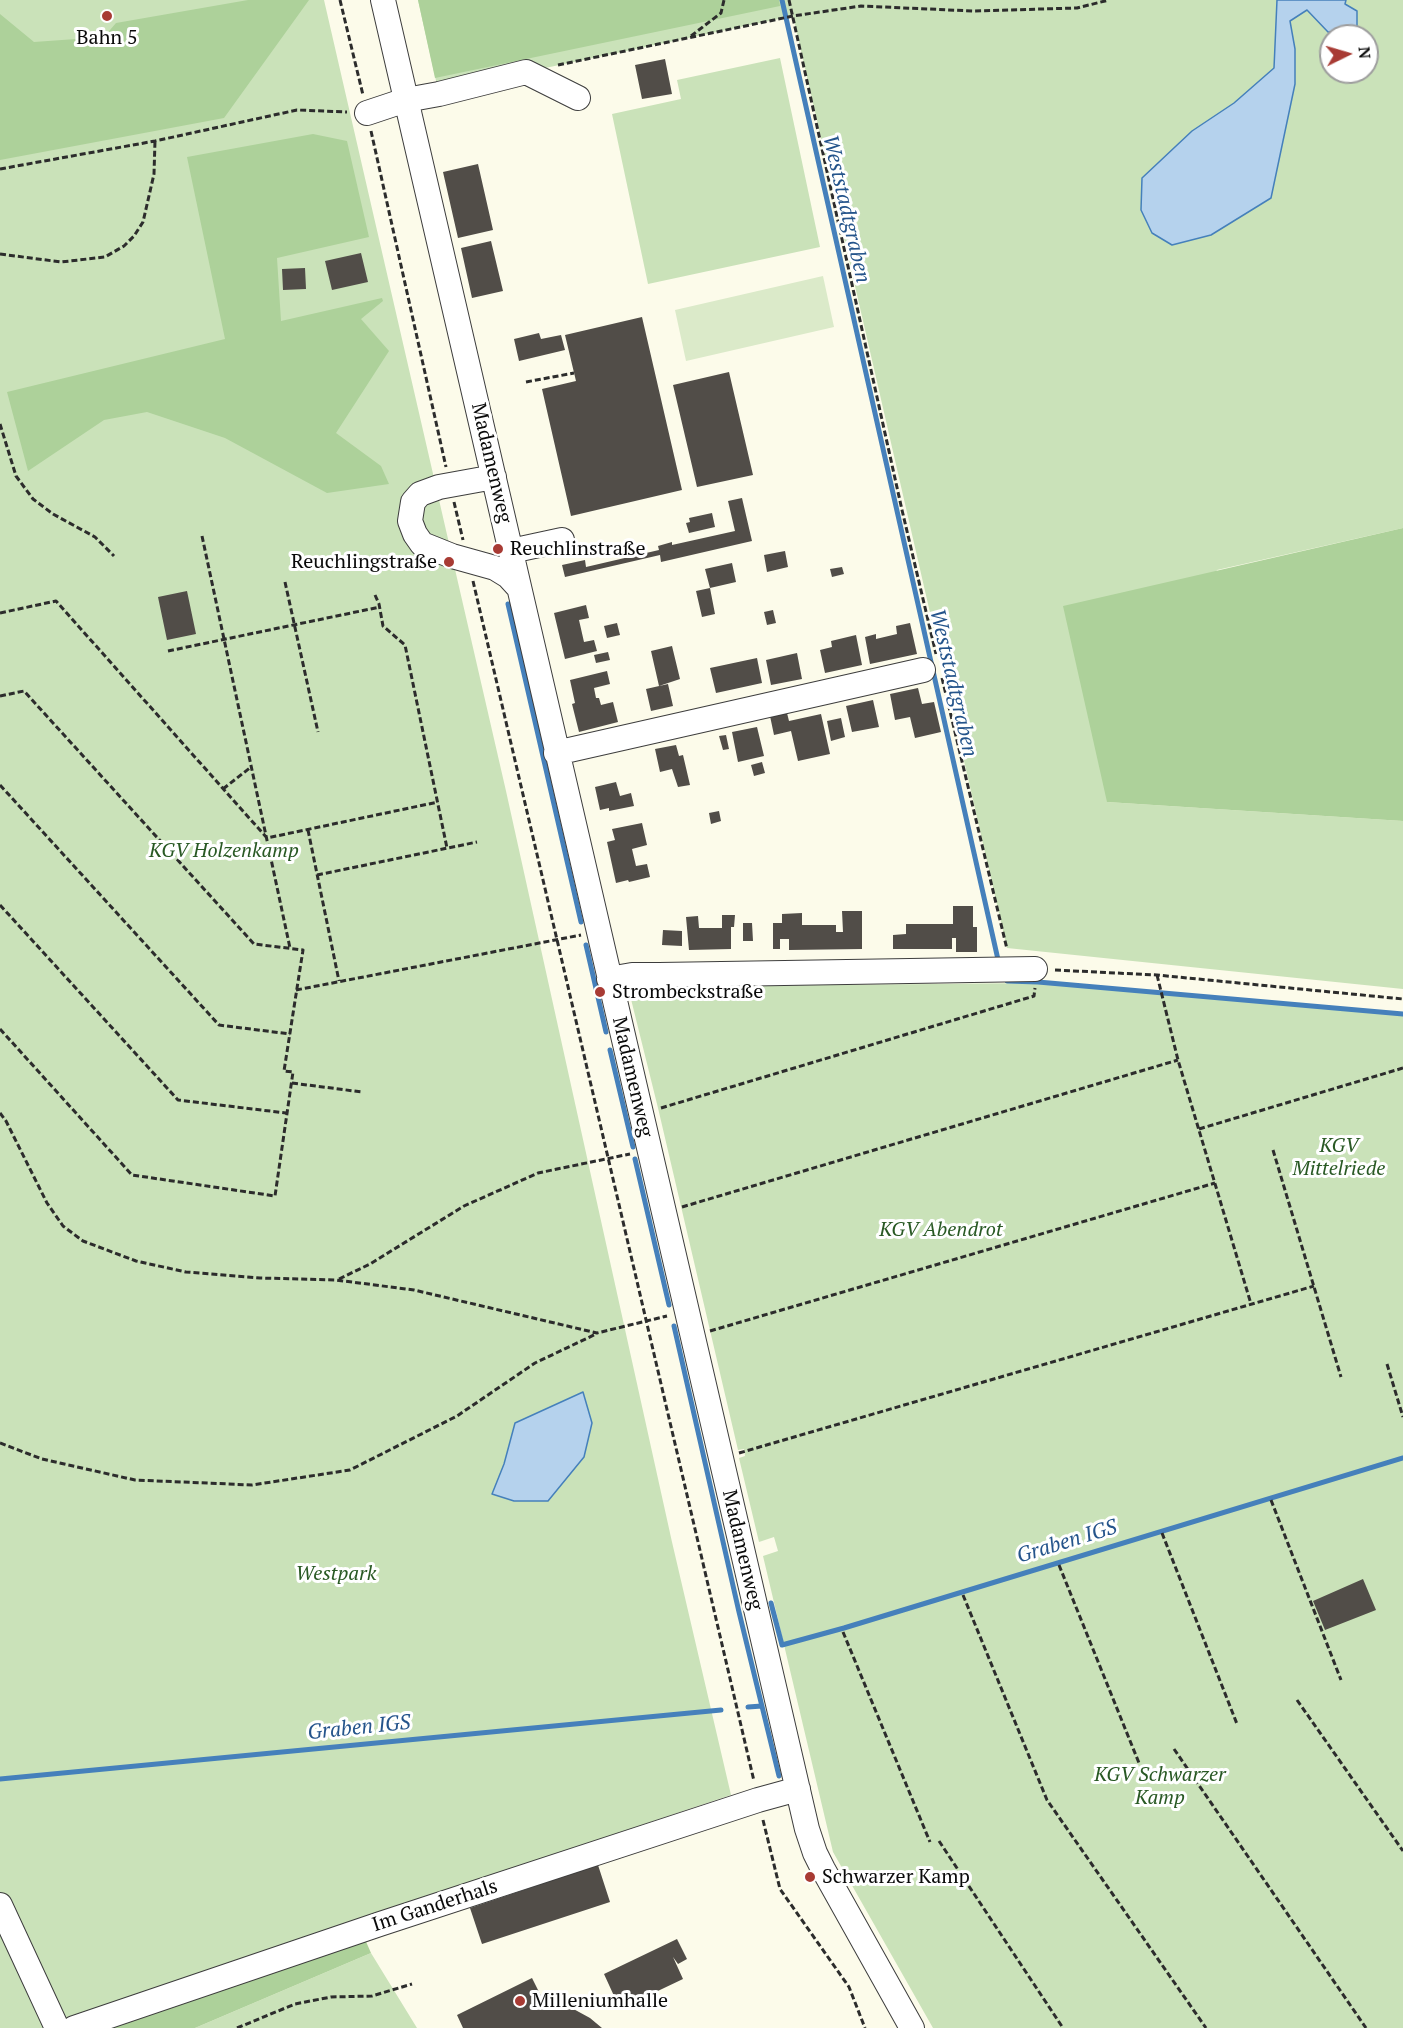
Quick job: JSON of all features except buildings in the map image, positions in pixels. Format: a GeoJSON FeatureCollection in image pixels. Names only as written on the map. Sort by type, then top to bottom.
{"type":"FeatureCollection","features":[{"type":"Feature","properties":{"kind":"street","name":"Madamenweg"},"geometry":{"type":"LineString","coordinates":[[383,0],[807,1829],[815,1853],[912,2028]]}},
{"type":"Feature","properties":{"kind":"street"},"geometry":{"type":"LineString","coordinates":[[367,113],[406,100],[526,72],[578,98]]}},
{"type":"Feature","properties":{"kind":"street"},"geometry":{"type":"LineString","coordinates":[[494,477],[450,485],[420,494],[413,502],[410,521],[422,544],[495,568],[508,576],[519,588]]}},
{"type":"Feature","properties":{"kind":"street"},"geometry":{"type":"LineString","coordinates":[[511,551],[561,540]]}},
{"type":"Feature","properties":{"kind":"street"},"geometry":{"type":"LineString","coordinates":[[556,753],[934,668]]}},
{"type":"Feature","properties":{"kind":"street"},"geometry":{"type":"LineString","coordinates":[[609,979],[632,975],[1027,973]]}},
{"type":"Feature","properties":{"kind":"street","name":"Im Ganderhals"},"geometry":{"type":"LineString","coordinates":[[74,2028],[380,1924],[758,1800],[798,1789]]}},
{"type":"Feature","properties":{"kind":"street"},"geometry":{"type":"LineString","coordinates":[[0,1905],[57,2028]]}},
{"type":"Feature","properties":{"kind":"path"},"geometry":{"type":"LineString","coordinates":[[340,0],[450,485],[780,1889],[849,1987],[865,2028]]}},
{"type":"Feature","properties":{"kind":"path"},"geometry":{"type":"LineString","coordinates":[[690,38],[721,13],[724,0]]}},
{"type":"Feature","properties":{"kind":"path"},"geometry":{"type":"LineString","coordinates":[[658,1108],[1035,996],[934,668],[902,510],[789,0]]}},
{"type":"Feature","properties":{"kind":"path"},"geometry":{"type":"LineString","coordinates":[[526,72],[793,16],[861,6],[973,10],[1054,9],[1077,8],[1109,0]]}},
{"type":"Feature","properties":{"kind":"path"},"geometry":{"type":"LineString","coordinates":[[0,169],[155,141],[297,110],[367,113]]}},
{"type":"Feature","properties":{"kind":"path"},"geometry":{"type":"LineString","coordinates":[[0,254],[61,262],[105,257],[124,246],[143,222],[154,174],[155,141]]}},
{"type":"Feature","properties":{"kind":"path"},"geometry":{"type":"LineString","coordinates":[[526,382],[574,373]]}},
{"type":"Feature","properties":{"kind":"path"},"geometry":{"type":"LineString","coordinates":[[0,424],[13,470],[33,499],[53,514],[95,537],[114,556]]}},
{"type":"Feature","properties":{"kind":"path"},"geometry":{"type":"LineString","coordinates":[[202,536],[291,948]]}},
{"type":"Feature","properties":{"kind":"path"},"geometry":{"type":"LineString","coordinates":[[285,582],[318,732]]}},
{"type":"Feature","properties":{"kind":"path"},"geometry":{"type":"LineString","coordinates":[[375,595],[380,607],[383,626],[405,645],[447,848]]}},
{"type":"Feature","properties":{"kind":"path"},"geometry":{"type":"LineString","coordinates":[[0,613],[56,601],[267,838]]}},
{"type":"Feature","properties":{"kind":"path"},"geometry":{"type":"LineString","coordinates":[[168,651],[380,607]]}},
{"type":"Feature","properties":{"kind":"path"},"geometry":{"type":"LineString","coordinates":[[0,696],[24,691],[254,944],[303,950],[284,1071],[293,1072],[275,1196],[132,1175],[0,1029]]}},
{"type":"Feature","properties":{"kind":"path"},"geometry":{"type":"LineString","coordinates":[[223,789],[251,767]]}},
{"type":"Feature","properties":{"kind":"path"},"geometry":{"type":"LineString","coordinates":[[0,784],[219,1025],[290,1034]]}},
{"type":"Feature","properties":{"kind":"path"},"geometry":{"type":"LineString","coordinates":[[267,838],[438,802]]}},
{"type":"Feature","properties":{"kind":"path"},"geometry":{"type":"LineString","coordinates":[[308,830],[339,981]]}},
{"type":"Feature","properties":{"kind":"path"},"geometry":{"type":"LineString","coordinates":[[317,875],[477,842]]}},
{"type":"Feature","properties":{"kind":"path"},"geometry":{"type":"LineString","coordinates":[[0,905],[178,1100],[287,1113]]}},
{"type":"Feature","properties":{"kind":"path"},"geometry":{"type":"LineString","coordinates":[[296,990],[557,938],[598,932]]}},
{"type":"Feature","properties":{"kind":"path"},"geometry":{"type":"LineString","coordinates":[[1027,973],[1157,975],[1403,999]]}},
{"type":"Feature","properties":{"kind":"path"},"geometry":{"type":"LineString","coordinates":[[1157,975],[1178,1060],[1251,1304]]}},
{"type":"Feature","properties":{"kind":"path"},"geometry":{"type":"LineString","coordinates":[[681,1207],[1178,1060]]}},
{"type":"Feature","properties":{"kind":"path"},"geometry":{"type":"LineString","coordinates":[[1199,1129],[1403,1068]]}},
{"type":"Feature","properties":{"kind":"path"},"geometry":{"type":"LineString","coordinates":[[291,1083],[362,1092]]}},
{"type":"Feature","properties":{"kind":"path"},"geometry":{"type":"LineString","coordinates":[[0,1113],[47,1203],[63,1226],[83,1241],[135,1261],[186,1272],[260,1278],[336,1280],[414,1290],[597,1333]]}},
{"type":"Feature","properties":{"kind":"path"},"geometry":{"type":"LineString","coordinates":[[336,1280],[370,1264],[464,1206],[538,1173],[650,1150]]}},
{"type":"Feature","properties":{"kind":"path"},"geometry":{"type":"LineString","coordinates":[[1273,1150],[1341,1377]]}},
{"type":"Feature","properties":{"kind":"path"},"geometry":{"type":"LineString","coordinates":[[711,1331],[1215,1183]]}},
{"type":"Feature","properties":{"kind":"path"},"geometry":{"type":"LineString","coordinates":[[744,1452],[1314,1286]]}},
{"type":"Feature","properties":{"kind":"path"},"geometry":{"type":"LineString","coordinates":[[0,1443],[42,1458],[135,1480],[252,1485],[350,1470],[457,1416],[535,1363],[597,1333],[686,1311]]}},
{"type":"Feature","properties":{"kind":"path"},"geometry":{"type":"LineString","coordinates":[[1388,1364],[1403,1417]]}},
{"type":"Feature","properties":{"kind":"path"},"geometry":{"type":"LineString","coordinates":[[1271,1500],[1341,1680]]}},
{"type":"Feature","properties":{"kind":"path"},"geometry":{"type":"LineString","coordinates":[[1162,1533],[1237,1724]]}},
{"type":"Feature","properties":{"kind":"path"},"geometry":{"type":"LineString","coordinates":[[1059,1565],[1139,1763]]}},
{"type":"Feature","properties":{"kind":"path"},"geometry":{"type":"LineString","coordinates":[[963,1595],[1047,1800],[1206,2028]]}},
{"type":"Feature","properties":{"kind":"path"},"geometry":{"type":"LineString","coordinates":[[843,1632],[930,1842]]}},
{"type":"Feature","properties":{"kind":"path"},"geometry":{"type":"LineString","coordinates":[[1297,1700],[1403,1851]]}},
{"type":"Feature","properties":{"kind":"path"},"geometry":{"type":"LineString","coordinates":[[1174,1749],[1366,2028]]}},
{"type":"Feature","properties":{"kind":"path"},"geometry":{"type":"LineString","coordinates":[[939,1841],[1063,2028]]}},
{"type":"Feature","properties":{"kind":"path"},"geometry":{"type":"LineString","coordinates":[[237,2028],[295,2004],[331,1996],[372,1996],[412,1984]]}},
{"type":"Feature","properties":{"kind":"green space","name":"Westpark"},"geometry":{"type":"Polygon","coordinates":[[[0,0],[324,0],[506,791],[672,1542],[731,1795],[61,2020],[47,2028],[0,2028],[0,0]]]}},
{"type":"Feature","properties":{"kind":"green space"},"geometry":{"type":"Polygon","coordinates":[[[248,0],[309,0],[224,118],[0,160],[0,14],[34,42],[104,37],[116,23],[248,0]]]}},
{"type":"Feature","properties":{"kind":"green space"},"geometry":{"type":"Polygon","coordinates":[[[418,0],[1403,0],[1403,528],[1217,570],[1107,802],[1403,821],[1403,989],[1007,948],[793,16],[526,72],[439,94],[418,0]]]}},
{"type":"Feature","properties":{"kind":"green space"},"geometry":{"type":"Polygon","coordinates":[[[418,0],[779,0],[780,6],[435,78],[418,0]]]}},
{"type":"Feature","properties":{"kind":"green space"},"geometry":{"type":"Polygon","coordinates":[[[780,58],[820,247],[648,284],[612,114],[681,99],[677,80],[780,58]]]}},
{"type":"Feature","properties":{"kind":"green space"},"geometry":{"type":"Polygon","coordinates":[[[313,134],[347,141],[369,237],[277,258],[281,321],[382,298],[383,301],[361,319],[389,351],[336,433],[381,466],[389,484],[327,493],[225,438],[147,412],[104,420],[28,471],[7,392],[225,339],[187,157],[313,134]]]}},
{"type":"Feature","properties":{"kind":"green space"},"geometry":{"type":"Polygon","coordinates":[[[823,276],[834,327],[686,361],[675,310],[823,276]]]}},
{"type":"Feature","properties":{"kind":"green space"},"geometry":{"type":"Polygon","coordinates":[[[1403,528],[1403,821],[1107,802],[1063,606],[1403,528]]]}},
{"type":"Feature","properties":{"kind":"green space"},"geometry":{"type":"Polygon","coordinates":[[[1035,983],[1403,1015],[1403,2028],[933,2028],[833,1852],[763,1556],[778,1551],[774,1537],[759,1542],[739,1458],[745,1456],[744,1449],[738,1450],[628,987],[1035,983]]]}},
{"type":"Feature","properties":{"kind":"green space"},"geometry":{"type":"Polygon","coordinates":[[[364,1937],[371,1953],[195,2028],[90,2028],[364,1937]]]}},
{"type":"Feature","properties":{"kind":"green space"},"geometry":{"type":"Polygon","coordinates":[[[371,1953],[417,2028],[195,2028],[371,1953]]]}},
{"type":"Feature","properties":{"kind":"water"},"geometry":{"type":"Polygon","coordinates":[[[1277,0],[1346,0],[1345,4],[1357,11],[1357,24],[1320,24],[1307,10],[1290,21],[1295,49],[1295,84],[1271,198],[1211,235],[1172,245],[1152,233],[1141,210],[1142,178],[1192,131],[1234,103],[1274,68],[1277,0]]]}},
{"type":"Feature","properties":{"kind":"water"},"geometry":{"type":"Polygon","coordinates":[[[583,1392],[592,1423],[584,1457],[548,1501],[514,1501],[492,1494],[504,1464],[515,1423],[583,1392]]]}},
{"type":"Feature","properties":{"kind":"waterway","name":"Weststadtgraben"},"geometry":{"type":"LineString","coordinates":[[782,0],[999,964]]}},
{"type":"Feature","properties":{"kind":"waterway"},"geometry":{"type":"LineString","coordinates":[[508,604],[581,922]]}},
{"type":"Feature","properties":{"kind":"waterway"},"geometry":{"type":"LineString","coordinates":[[586,945],[606,1032]]}},
{"type":"Feature","properties":{"kind":"waterway","name":"Weststadtgraben"},"geometry":{"type":"LineString","coordinates":[[1007,981],[1403,1014]]}},
{"type":"Feature","properties":{"kind":"waterway"},"geometry":{"type":"LineString","coordinates":[[610,1050],[633,1147]]}},
{"type":"Feature","properties":{"kind":"waterway"},"geometry":{"type":"LineString","coordinates":[[635,1159],[669,1305]]}},
{"type":"Feature","properties":{"kind":"waterway"},"geometry":{"type":"LineString","coordinates":[[674,1326],[779,1776]]}},
{"type":"Feature","properties":{"kind":"waterway","name":"Graben IGS"},"geometry":{"type":"LineString","coordinates":[[771,1603],[782,1645],[1403,1458]]}},
{"type":"Feature","properties":{"kind":"waterway","name":"Graben IGS"},"geometry":{"type":"LineString","coordinates":[[748,1707],[762,1706]]}},
{"type":"Feature","properties":{"kind":"waterway","name":"Graben IGS"},"geometry":{"type":"LineString","coordinates":[[0,1779],[721,1710]]}},
{"type":"Feature","properties":{"kind":"place","name":"Bahn 5"},"geometry":{"type":"Point","coordinates":[107,16]}},
{"type":"Feature","properties":{"kind":"place","name":"Reuchlinstraße"},"geometry":{"type":"Point","coordinates":[498,549]}},
{"type":"Feature","properties":{"kind":"place","name":"Reuchlingstraße"},"geometry":{"type":"Point","coordinates":[449,562]}},
{"type":"Feature","properties":{"kind":"place","name":"Strombeckstraße"},"geometry":{"type":"Point","coordinates":[600,992]}},
{"type":"Feature","properties":{"kind":"place","name":"Schwarzer Kamp"},"geometry":{"type":"Point","coordinates":[810,1877]}},
{"type":"Feature","properties":{"kind":"place","name":"Milleniumhalle"},"geometry":{"type":"Point","coordinates":[520,2001]}},
{"type":"Feature","properties":{"kind":"park label","name":"KGV Holzenkamp"},"geometry":{"type":"Point","coordinates":[224,851]}},
{"type":"Feature","properties":{"kind":"park label","name":"KGV Mittelriede"},"geometry":{"type":"Point","coordinates":[1339,1158]}},
{"type":"Feature","properties":{"kind":"park label","name":"KGV Abendrot"},"geometry":{"type":"Point","coordinates":[941,1230]}},
{"type":"Feature","properties":{"kind":"park label","name":"KGV Schwarzer Kamp"},"geometry":{"type":"Point","coordinates":[1160,1786]}}]}
